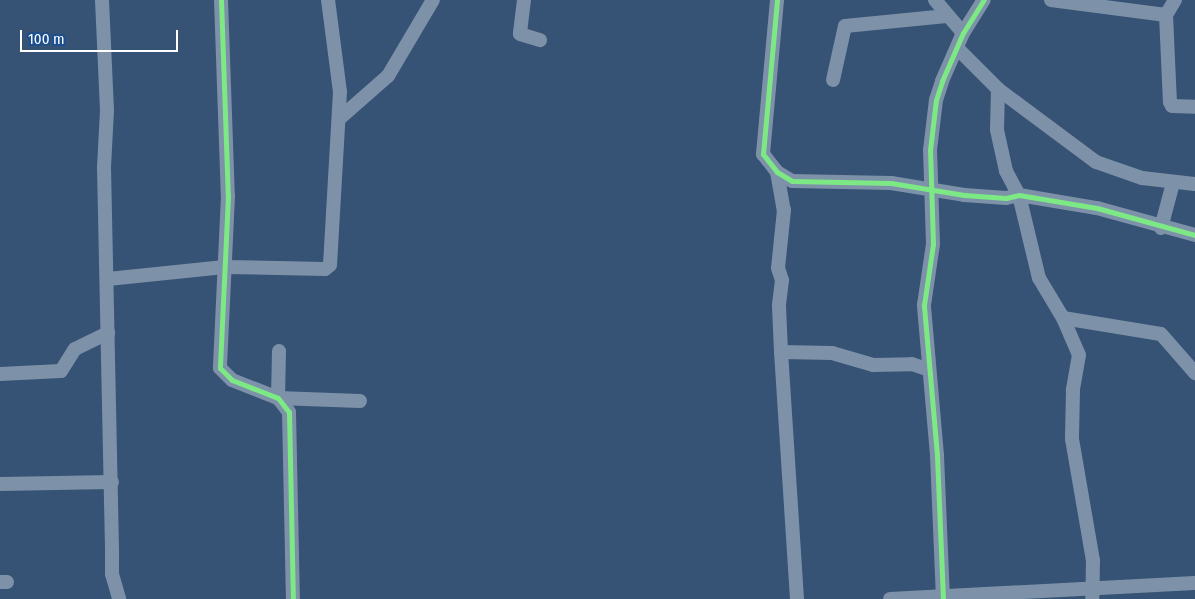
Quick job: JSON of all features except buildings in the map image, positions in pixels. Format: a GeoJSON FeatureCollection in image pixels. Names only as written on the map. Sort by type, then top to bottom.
{"type":"FeatureCollection","features":[{"type":"Feature","properties":{"kind":"street"},"geometry":{"type":"LineString","coordinates":[[102,0],[107,110],[104,167],[112,482],[112,574],[119,599]]}},
{"type":"Feature","properties":{"kind":"street"},"geometry":{"type":"LineString","coordinates":[[221,0],[228,196],[220,368],[232,380],[278,398],[360,401]]}},
{"type":"Feature","properties":{"kind":"street"},"geometry":{"type":"LineString","coordinates":[[108,279],[224,267],[325,269],[330,265],[340,118],[339,74],[328,0]]}},
{"type":"Feature","properties":{"kind":"street"},"geometry":{"type":"LineString","coordinates":[[340,118],[388,76],[433,0]]}},
{"type":"Feature","properties":{"kind":"street"},"geometry":{"type":"LineString","coordinates":[[524,0],[520,34],[540,40]]}},
{"type":"Feature","properties":{"kind":"street"},"geometry":{"type":"LineString","coordinates":[[777,0],[764,154],[777,172],[792,181],[891,183],[964,195],[1006,198],[1019,195],[1097,208],[1161,228],[1195,235]]}},
{"type":"Feature","properties":{"kind":"street"},"geometry":{"type":"LineString","coordinates":[[935,0],[963,33]]}},
{"type":"Feature","properties":{"kind":"street"},"geometry":{"type":"LineString","coordinates":[[943,597],[937,455],[924,305],[933,244],[929,188],[936,100],[963,33],[984,0]]}},
{"type":"Feature","properties":{"kind":"street"},"geometry":{"type":"LineString","coordinates":[[1051,0],[1166,15]]}},
{"type":"Feature","properties":{"kind":"street"},"geometry":{"type":"LineString","coordinates":[[1175,0],[1166,15],[1170,102],[1172,106],[1195,107]]}},
{"type":"Feature","properties":{"kind":"street"},"geometry":{"type":"LineString","coordinates":[[833,80],[845,26],[947,16]]}},
{"type":"Feature","properties":{"kind":"street"},"geometry":{"type":"LineString","coordinates":[[957,48],[998,90],[1096,162],[1122,173],[1173,183],[1195,184]]}},
{"type":"Feature","properties":{"kind":"street"},"geometry":{"type":"LineString","coordinates":[[998,90],[1000,144],[1006,171],[1019,195],[1039,278],[1063,318],[1079,355],[1073,390],[1072,438],[1087,522],[1093,595]]}},
{"type":"Feature","properties":{"kind":"street"},"geometry":{"type":"LineString","coordinates":[[777,172],[784,210],[778,268],[782,280],[779,306],[797,599]]}},
{"type":"Feature","properties":{"kind":"street"},"geometry":{"type":"LineString","coordinates":[[1161,228],[1173,183]]}},
{"type":"Feature","properties":{"kind":"street"},"geometry":{"type":"LineString","coordinates":[[1063,318],[1161,334],[1195,373]]}},
{"type":"Feature","properties":{"kind":"street"},"geometry":{"type":"LineString","coordinates":[[0,374],[61,371],[75,348],[108,333]]}},
{"type":"Feature","properties":{"kind":"street"},"geometry":{"type":"LineString","coordinates":[[279,351],[278,398],[289,412],[293,599]]}},
{"type":"Feature","properties":{"kind":"street"},"geometry":{"type":"LineString","coordinates":[[781,352],[832,354],[873,365],[912,364],[929,370]]}},
{"type":"Feature","properties":{"kind":"street"},"geometry":{"type":"LineString","coordinates":[[0,484],[112,482]]}},
{"type":"Feature","properties":{"kind":"street"},"geometry":{"type":"LineString","coordinates":[[890,599],[1093,595],[1195,584]]}},
{"type":"Feature","properties":{"kind":"cycle path"},"geometry":{"type":"LineString","coordinates":[[221,0],[228,196],[220,368],[232,380],[278,398],[289,412],[293,599]]}},
{"type":"Feature","properties":{"kind":"cycle path"},"geometry":{"type":"LineString","coordinates":[[777,0],[763,154],[777,172],[792,181],[891,183],[964,195],[1006,198],[1019,195],[1097,208],[1195,235]]}},
{"type":"Feature","properties":{"kind":"cycle path"},"geometry":{"type":"LineString","coordinates":[[943,599],[937,455],[924,305],[933,244],[930,150],[936,100],[942,81],[963,33],[984,0]]}}]}
